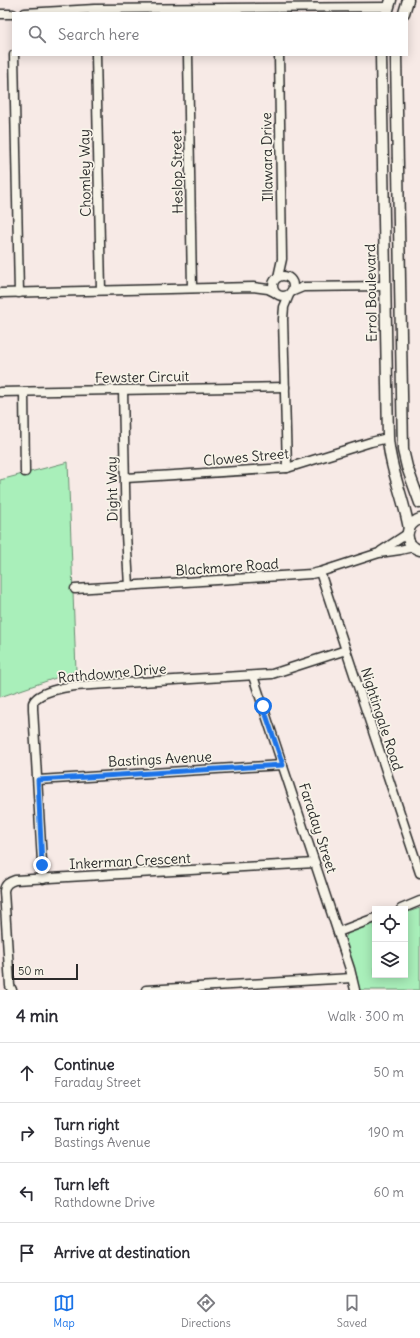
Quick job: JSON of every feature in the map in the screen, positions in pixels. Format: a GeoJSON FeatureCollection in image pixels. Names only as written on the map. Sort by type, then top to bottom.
{"type":"FeatureCollection","features":[{"type":"Feature","properties":{"kind":"street"},"geometry":{"type":"LineString","coordinates":[[404,12],[408,0]]}},
{"type":"Feature","properties":{"kind":"street"},"geometry":{"type":"LineString","coordinates":[[60,12],[278,11],[389,6]]}},
{"type":"Feature","properties":{"kind":"street"},"geometry":{"type":"LineString","coordinates":[[0,14],[12,14]]}},
{"type":"Feature","properties":{"kind":"street"},"geometry":{"type":"LineString","coordinates":[[14,56],[19,293]]}},
{"type":"Feature","properties":{"kind":"street","name":"Chomley Way"},"geometry":{"type":"LineString","coordinates":[[96,56],[101,290]]}},
{"type":"Feature","properties":{"kind":"street","name":"Heslop Street"},"geometry":{"type":"LineString","coordinates":[[188,56],[192,288]]}},
{"type":"Feature","properties":{"kind":"street","name":"Illawara Drive"},"geometry":{"type":"LineString","coordinates":[[279,56],[282,259],[284,268],[289,278]]}},
{"type":"Feature","properties":{"kind":"street","name":"Errol Boulevard"},"geometry":{"type":"LineString","coordinates":[[381,56],[388,438],[392,465],[406,514],[408,539],[418,550]]}},
{"type":"Feature","properties":{"kind":"street"},"geometry":{"type":"LineString","coordinates":[[396,56],[403,450],[407,467],[420,504]]}},
{"type":"Feature","properties":{"kind":"street","name":"Illawara Drive"},"geometry":{"type":"LineString","coordinates":[[276,278],[282,259]]}},
{"type":"Feature","properties":{"kind":"street"},"geometry":{"type":"LineString","coordinates":[[253,287],[263,285],[276,278],[284,276],[304,284],[319,287]]}},
{"type":"Feature","properties":{"kind":"street"},"geometry":{"type":"LineString","coordinates":[[276,278],[272,285],[282,307],[283,319],[287,468]]}},
{"type":"Feature","properties":{"kind":"street"},"geometry":{"type":"LineString","coordinates":[[283,319],[284,307],[293,286],[289,278]]}},
{"type":"Feature","properties":{"kind":"street"},"geometry":{"type":"LineString","coordinates":[[0,293],[253,287],[268,289],[282,297],[303,287],[385,286]]}},
{"type":"Feature","properties":{"kind":"street","name":"Fewster Circuit"},"geometry":{"type":"LineString","coordinates":[[0,392],[285,387]]}},
{"type":"Feature","properties":{"kind":"street","name":"Dight Way"},"geometry":{"type":"LineString","coordinates":[[123,390],[126,534],[129,586]]}},
{"type":"Feature","properties":{"kind":"street"},"geometry":{"type":"LineString","coordinates":[[24,392],[25,472]]}},
{"type":"Feature","properties":{"kind":"street","name":"Clowes Street"},"geometry":{"type":"LineString","coordinates":[[126,478],[287,468],[388,438]]}},
{"type":"Feature","properties":{"kind":"street"},"geometry":{"type":"LineString","coordinates":[[408,531],[415,521],[420,519]]}},
{"type":"Feature","properties":{"kind":"street","name":"Blackmore Road"},"geometry":{"type":"LineString","coordinates":[[379,553],[408,531]]}},
{"type":"Feature","properties":{"kind":"street","name":"Blackmore Road"},"geometry":{"type":"LineString","coordinates":[[75,589],[311,574],[379,553],[400,550],[418,550]]}},
{"type":"Feature","properties":{"kind":"street","name":"Nightingale Road"},"geometry":{"type":"LineString","coordinates":[[320,572],[420,873]]}},
{"type":"Feature","properties":{"kind":"street","name":"Rathdowne Drive"},"geometry":{"type":"LineString","coordinates":[[43,879],[33,709],[33,702],[36,698],[43,694],[62,688],[75,686],[272,674],[346,650]]}},
{"type":"Feature","properties":{"kind":"street","name":"Faraday Street"},"geometry":{"type":"LineString","coordinates":[[253,676],[338,932],[355,990]]}},
{"type":"Feature","properties":{"kind":"street","name":"Bastings Avenue"},"geometry":{"type":"LineString","coordinates":[[38,780],[283,765]]}},
{"type":"Feature","properties":{"kind":"street","name":"Inkerman Crescent"},"geometry":{"type":"LineString","coordinates":[[12,990],[10,986],[4,887],[9,882],[15,880],[315,863]]}},
{"type":"Feature","properties":{"kind":"street"},"geometry":{"type":"LineString","coordinates":[[408,906],[420,901]]}},
{"type":"Feature","properties":{"kind":"street"},"geometry":{"type":"LineString","coordinates":[[338,932],[372,919]]}},
{"type":"Feature","properties":{"kind":"street"},"geometry":{"type":"LineString","coordinates":[[151,990],[245,987],[352,978]]}},
{"type":"Feature","properties":{"kind":"green space"},"geometry":{"type":"Polygon","coordinates":[[[68,462],[76,671],[0,697],[0,480],[68,462]]]}},
{"type":"Feature","properties":{"kind":"green space"},"geometry":{"type":"Polygon","coordinates":[[[420,908],[420,990],[359,990],[355,971],[346,945],[345,938],[348,933],[372,924],[372,978],[408,978],[408,912],[420,908]]]}},
{"type":"Feature","properties":{"kind":"route"},"geometry":{"type":"LineString","coordinates":[[42,865],[38,780],[283,765],[263,706]]}}]}
